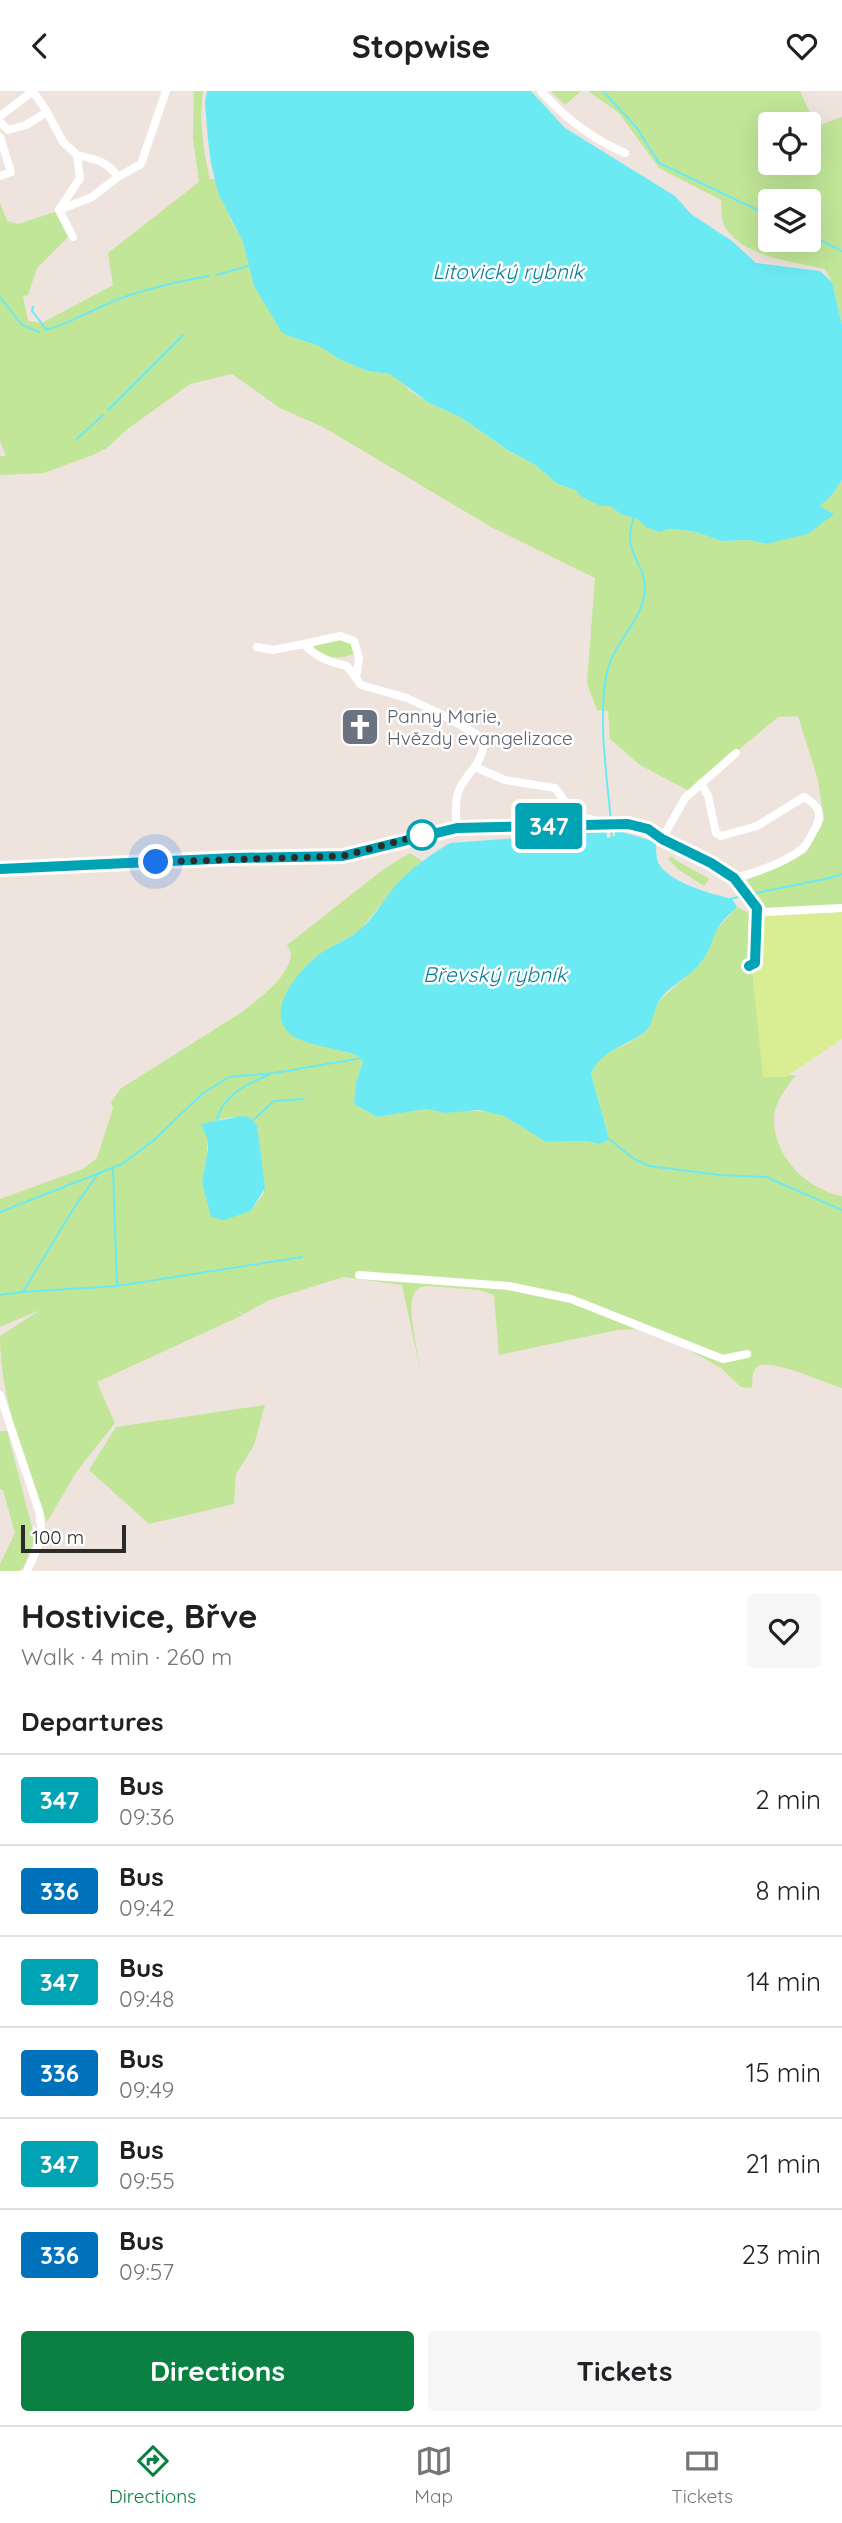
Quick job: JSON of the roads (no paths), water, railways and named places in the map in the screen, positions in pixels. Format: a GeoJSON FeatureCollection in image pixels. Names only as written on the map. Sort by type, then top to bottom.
{"type":"FeatureCollection","features":[{"type":"Feature","properties":{"kind":"street"},"geometry":{"type":"LineString","coordinates":[[0,116],[33,91],[63,142],[77,155],[103,161],[118,177]]}},
{"type":"Feature","properties":{"kind":"street"},"geometry":{"type":"LineString","coordinates":[[59,210],[92,197],[141,164],[166,91]]}},
{"type":"Feature","properties":{"kind":"street"},"geometry":{"type":"LineString","coordinates":[[541,91],[570,121],[625,153]]}},
{"type":"Feature","properties":{"kind":"street"},"geometry":{"type":"LineString","coordinates":[[0,122],[8,130],[26,125],[47,112]]}},
{"type":"Feature","properties":{"kind":"street"},"geometry":{"type":"LineString","coordinates":[[0,137],[11,172],[0,176]]}},
{"type":"Feature","properties":{"kind":"street"},"geometry":{"type":"LineString","coordinates":[[59,210],[80,178],[77,155]]}},
{"type":"Feature","properties":{"kind":"street"},"geometry":{"type":"LineString","coordinates":[[59,210],[73,237]]}},
{"type":"Feature","properties":{"kind":"street"},"geometry":{"type":"LineString","coordinates":[[257,647],[273,650],[340,636],[354,641],[359,658],[356,678]]}},
{"type":"Feature","properties":{"kind":"street"},"geometry":{"type":"LineString","coordinates":[[304,644],[313,654],[331,663],[347,666],[361,685],[407,698],[443,715],[476,734],[484,742],[483,755],[460,788],[456,803],[457,828]]}},
{"type":"Feature","properties":{"kind":"street"},"geometry":{"type":"LineString","coordinates":[[662,839],[685,798],[736,753]]}},
{"type":"Feature","properties":{"kind":"street"},"geometry":{"type":"LineString","coordinates":[[475,767],[505,780],[555,789],[576,816],[608,824]]}},
{"type":"Feature","properties":{"kind":"street"},"geometry":{"type":"LineString","coordinates":[[701,783],[708,796],[716,833],[721,836],[757,826],[804,797],[816,804],[819,812],[820,819],[804,847],[751,874],[734,878]]}},
{"type":"Feature","properties":{"kind":"street"},"geometry":{"type":"LineString","coordinates":[[0,869],[234,858],[343,856],[457,828],[608,824],[639,826],[711,863],[734,878],[757,908],[770,913],[842,908]]}},
{"type":"Feature","properties":{"kind":"street"},"geometry":{"type":"LineString","coordinates":[[359,1275],[509,1286],[570,1299],[723,1359],[747,1354]]}},
{"type":"Feature","properties":{"kind":"street"},"geometry":{"type":"LineString","coordinates":[[0,1395],[41,1525],[41,1539],[27,1571]]}},
{"type":"Feature","properties":{"kind":"water","name":"Litovický rybník"},"geometry":{"type":"Polygon","coordinates":[[[207,91],[531,91],[565,128],[675,196],[691,214],[732,241],[756,263],[820,271],[832,282],[842,325],[842,480],[820,506],[834,514],[808,534],[766,544],[749,540],[722,541],[692,531],[668,529],[660,532],[646,527],[636,518],[622,515],[610,506],[601,506],[582,497],[575,490],[558,484],[534,464],[509,451],[462,418],[429,403],[390,374],[367,371],[339,359],[319,346],[286,335],[254,286],[243,242],[218,193],[208,140],[205,103],[207,91]]]}},
{"type":"Feature","properties":{"kind":"water","name":"Břevský rybník"},"geometry":{"type":"Polygon","coordinates":[[[615,830],[656,842],[657,859],[668,874],[689,885],[732,899],[737,907],[720,925],[702,961],[661,998],[645,1032],[607,1054],[595,1066],[591,1074],[608,1140],[599,1144],[586,1141],[546,1142],[504,1116],[479,1110],[445,1113],[426,1109],[377,1117],[354,1104],[356,1082],[363,1062],[359,1056],[303,1041],[289,1033],[282,1023],[283,1001],[304,968],[321,953],[363,926],[401,879],[450,843],[606,831],[607,838],[615,836],[615,830]]]}},
{"type":"Feature","properties":{"kind":"water"},"geometry":{"type":"Polygon","coordinates":[[[241,1116],[249,1117],[257,1125],[265,1188],[251,1211],[224,1220],[211,1217],[202,1183],[208,1149],[201,1124],[241,1116]]]}},
{"type":"Feature","properties":{"kind":"waterway"},"geometry":{"type":"LineString","coordinates":[[603,91],[637,128],[659,163],[758,210]]}},
{"type":"Feature","properties":{"kind":"waterway"},"geometry":{"type":"LineString","coordinates":[[821,240],[842,251]]}},
{"type":"Feature","properties":{"kind":"waterway"},"geometry":{"type":"LineString","coordinates":[[216,275],[252,265]]}},
{"type":"Feature","properties":{"kind":"waterway"},"geometry":{"type":"LineString","coordinates":[[46,330],[131,295],[209,276]]}},
{"type":"Feature","properties":{"kind":"waterway"},"geometry":{"type":"LineString","coordinates":[[0,297],[22,325],[39,332]]}},
{"type":"Feature","properties":{"kind":"waterway"},"geometry":{"type":"LineString","coordinates":[[33,307],[32,311],[46,329]]}},
{"type":"Feature","properties":{"kind":"waterway"},"geometry":{"type":"LineString","coordinates":[[108,410],[183,335]]}},
{"type":"Feature","properties":{"kind":"waterway"},"geometry":{"type":"LineString","coordinates":[[77,439],[103,415]]}},
{"type":"Feature","properties":{"kind":"waterway"},"geometry":{"type":"LineString","coordinates":[[611,821],[603,701],[609,665],[638,615],[644,597],[643,576],[630,540],[635,515]]}},
{"type":"Feature","properties":{"kind":"waterway"},"geometry":{"type":"LineString","coordinates":[[611,827],[612,839]]}},
{"type":"Feature","properties":{"kind":"waterway"},"geometry":{"type":"LineString","coordinates":[[751,894],[842,874]]}},
{"type":"Feature","properties":{"kind":"waterway"},"geometry":{"type":"LineString","coordinates":[[730,899],[742,896]]}},
{"type":"Feature","properties":{"kind":"waterway"},"geometry":{"type":"LineString","coordinates":[[0,1212],[122,1164],[154,1140],[202,1094],[229,1077],[274,1073],[363,1058]]}},
{"type":"Feature","properties":{"kind":"waterway"},"geometry":{"type":"LineString","coordinates":[[217,1120],[230,1097],[244,1086],[269,1075]]}},
{"type":"Feature","properties":{"kind":"waterway"},"geometry":{"type":"LineString","coordinates":[[253,1120],[274,1101],[304,1099]]}},
{"type":"Feature","properties":{"kind":"waterway"},"geometry":{"type":"LineString","coordinates":[[608,1138],[634,1159],[649,1166],[720,1175],[766,1177],[842,1210]]}},
{"type":"Feature","properties":{"kind":"waterway"},"geometry":{"type":"LineString","coordinates":[[23,1292],[117,1286],[113,1168]]}},
{"type":"Feature","properties":{"kind":"waterway"},"geometry":{"type":"LineString","coordinates":[[0,1295],[23,1292],[75,1206],[98,1174]]}},
{"type":"Feature","properties":{"kind":"waterway"},"geometry":{"type":"LineString","coordinates":[[117,1286],[302,1257]]}},
{"type":"Feature","properties":{"kind":"place","name":"Panny Marie, Hvězdy evangelizace"},"geometry":{"type":"Point","coordinates":[360,727]}}]}
